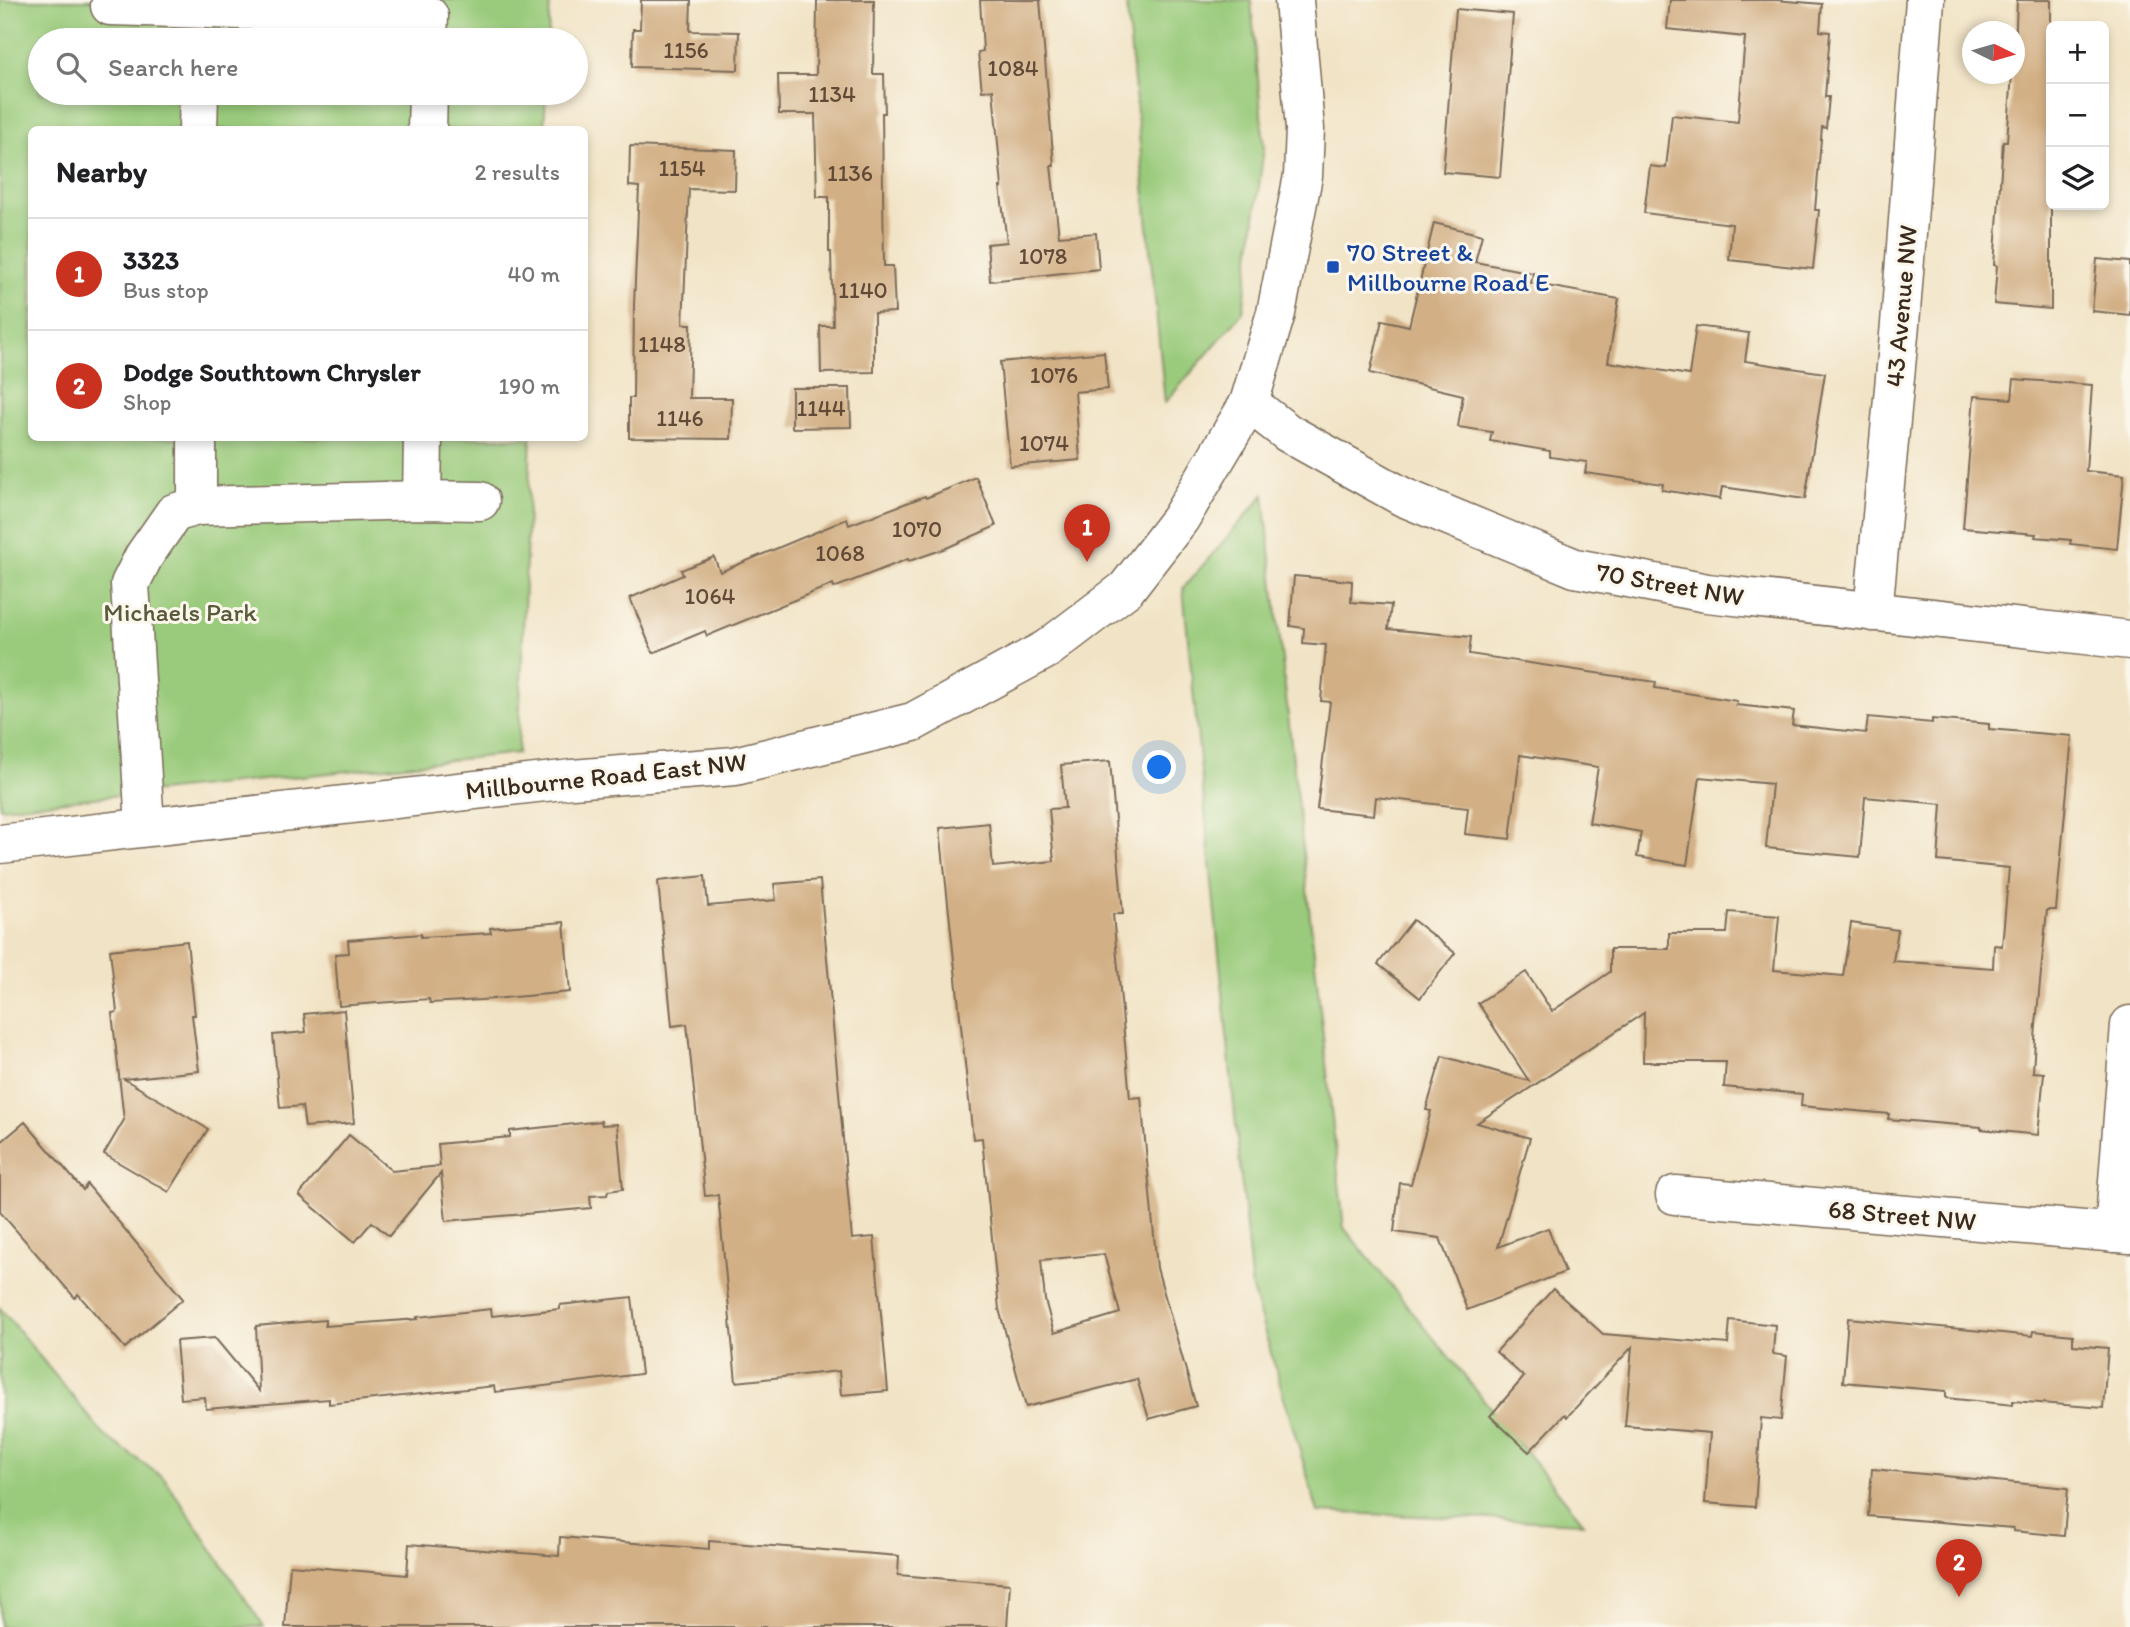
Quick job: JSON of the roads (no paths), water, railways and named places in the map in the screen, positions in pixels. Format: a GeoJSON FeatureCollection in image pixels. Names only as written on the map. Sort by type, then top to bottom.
{"type":"FeatureCollection","features":[{"type":"Feature","properties":{"kind":"street","name":"Millbourne Road East NW"},"geometry":{"type":"LineString","coordinates":[[0,844],[572,779],[735,766],[914,722],[1048,649],[1126,589],[1180,519],[1249,403],[1276,313],[1303,176],[1305,129],[1294,0]]}},
{"type":"Feature","properties":{"kind":"street","name":"43 Avenue NW"},"geometry":{"type":"LineString","coordinates":[[1873,612],[1900,324],[1925,0]]}},
{"type":"Feature","properties":{"kind":"street"},"geometry":{"type":"LineString","coordinates":[[110,6],[199,25],[429,16],[428,28]]}},
{"type":"Feature","properties":{"kind":"street"},"geometry":{"type":"LineString","coordinates":[[198,126],[199,105]]}},
{"type":"Feature","properties":{"kind":"street"},"geometry":{"type":"LineString","coordinates":[[427,126],[428,105]]}},
{"type":"Feature","properties":{"kind":"street","name":"70 Street NW"},"geometry":{"type":"LineString","coordinates":[[1249,403],[1288,433],[1403,497],[1575,568],[1707,593],[2130,640]]}},
{"type":"Feature","properties":{"kind":"street"},"geometry":{"type":"LineString","coordinates":[[197,441],[197,506]]}},
{"type":"Feature","properties":{"kind":"street"},"geometry":{"type":"LineString","coordinates":[[422,500],[423,441]]}},
{"type":"Feature","properties":{"kind":"street"},"geometry":{"type":"LineString","coordinates":[[145,826],[130,584],[144,556],[174,513],[197,506],[480,501]]}},
{"type":"Feature","properties":{"kind":"street"},"geometry":{"type":"LineString","coordinates":[[2122,1234],[2130,1025]]}},
{"type":"Feature","properties":{"kind":"street","name":"68 Street NW"},"geometry":{"type":"LineString","coordinates":[[1675,1195],[2122,1234]]}},
{"type":"Feature","properties":{"kind":"place","name":"70 Street & Millbourne Road E"},"geometry":{"type":"Point","coordinates":[1333,267]}},
{"type":"Feature","properties":{"kind":"place","name":"3323"},"geometry":{"type":"Point","coordinates":[1087,562]}},
{"type":"Feature","properties":{"kind":"place","name":"Dodge Southtown Chrysler"},"geometry":{"type":"Point","coordinates":[1959,1597]}},
{"type":"Feature","properties":{"kind":"park label","name":"Michaels Park"},"geometry":{"type":"Point","coordinates":[180,612]}}]}
